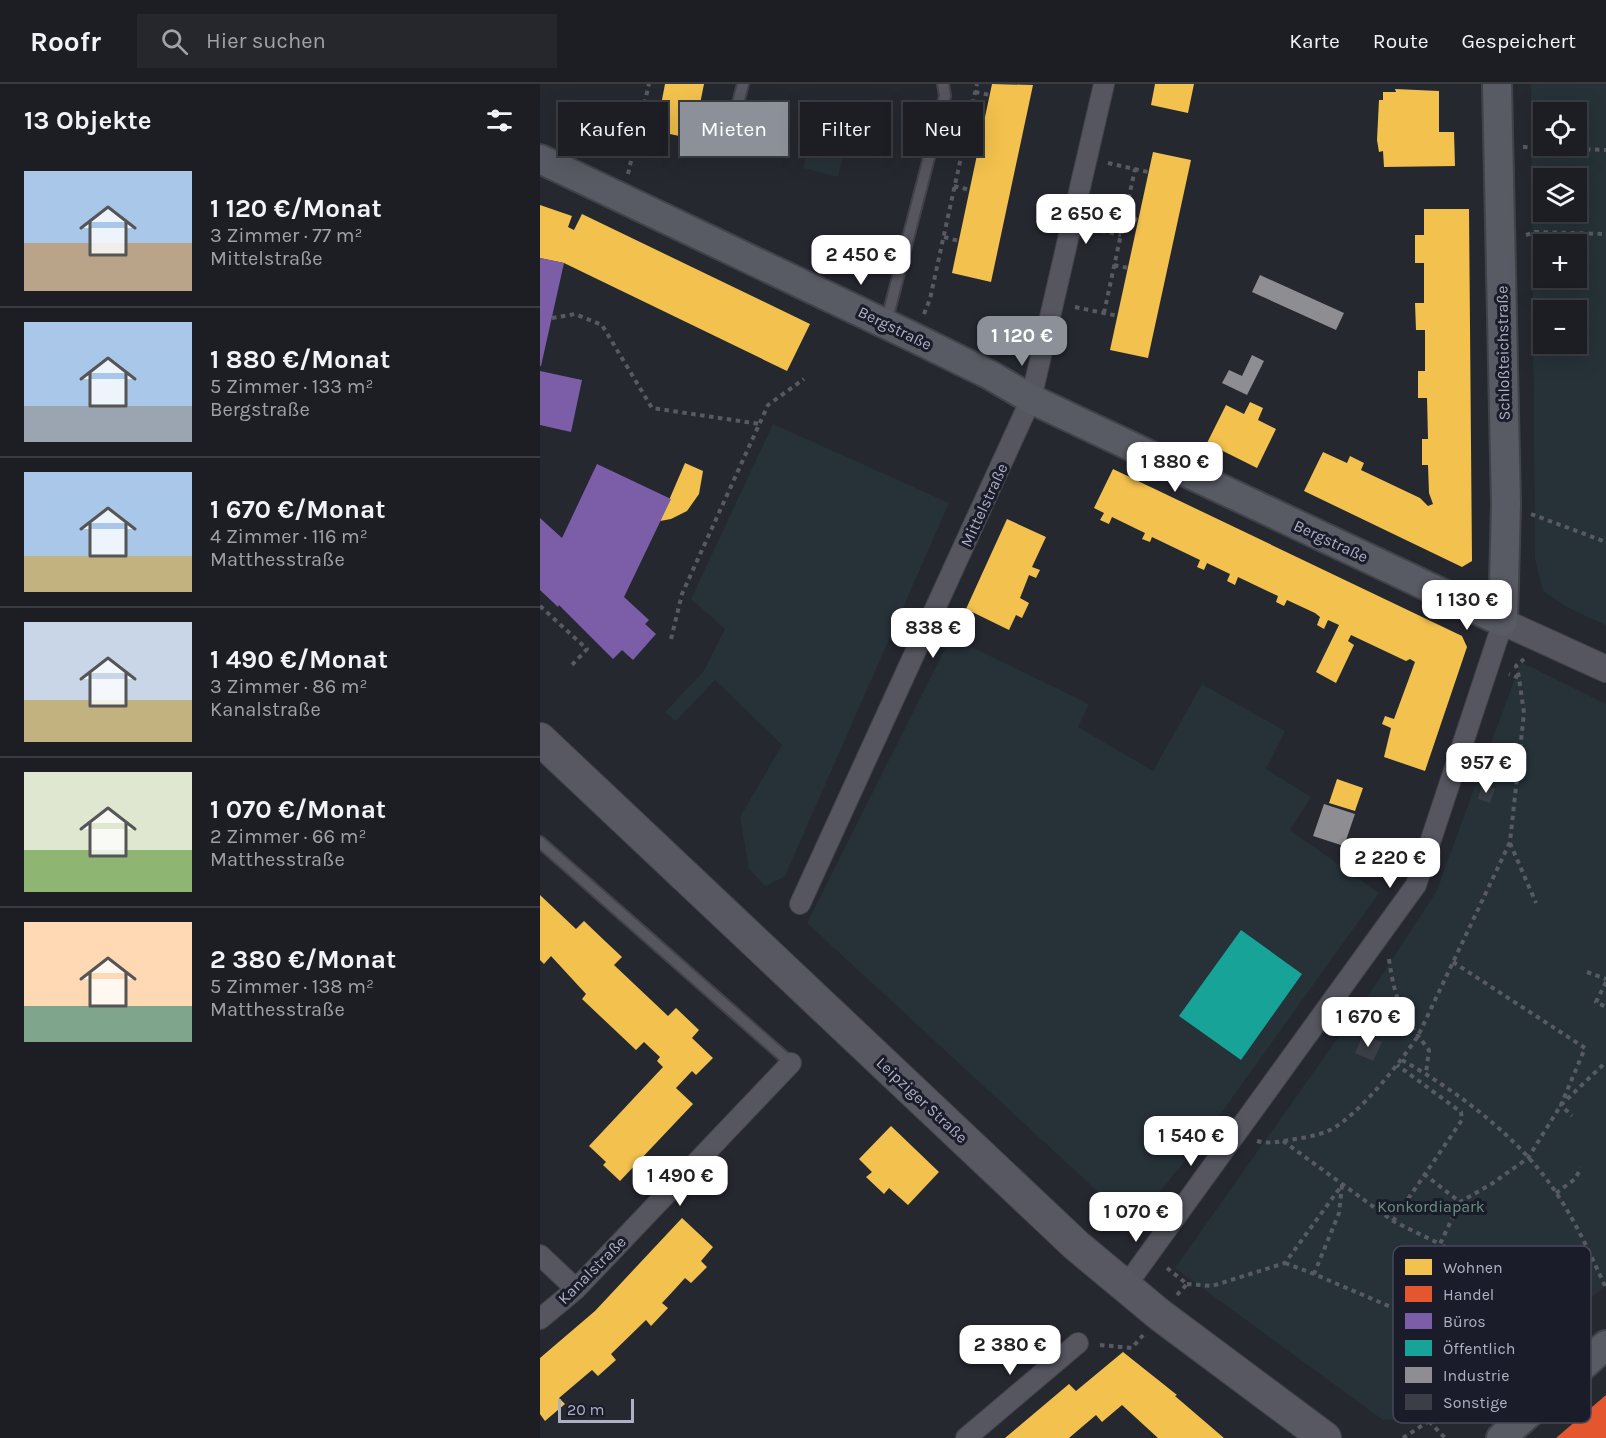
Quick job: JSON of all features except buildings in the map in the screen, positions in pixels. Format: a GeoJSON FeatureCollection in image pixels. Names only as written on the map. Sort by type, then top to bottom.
{"type":"FeatureCollection","features":[{"type":"Feature","properties":{"kind":"main road","name":"Schloßteichstraße"},"geometry":{"type":"LineString","coordinates":[[1497,84],[1506,504],[1503,622]]}},
{"type":"Feature","properties":{"kind":"main road","name":"Bergstraße"},"geometry":{"type":"LineString","coordinates":[[540,159],[886,324],[990,375],[1031,399],[1503,622]]}},
{"type":"Feature","properties":{"kind":"main road","name":"Leipziger Straße"},"geometry":{"type":"LineString","coordinates":[[540,739],[1042,1214],[1125,1287],[1325,1438]]}},
{"type":"Feature","properties":{"kind":"main road"},"geometry":{"type":"LineString","coordinates":[[1591,1358],[1606,1345]]}},
{"type":"Feature","properties":{"kind":"main road"},"geometry":{"type":"LineString","coordinates":[[1501,1438],[1518,1423]]}},
{"type":"Feature","properties":{"kind":"street","name":"Mittelstraße"},"geometry":{"type":"LineString","coordinates":[[800,904],[1031,399],[1104,84]]}},
{"type":"Feature","properties":{"kind":"street"},"geometry":{"type":"LineString","coordinates":[[1125,1287],[1237,1136],[1416,885],[1503,622]]}},
{"type":"Feature","properties":{"kind":"street","name":"Bergstraße"},"geometry":{"type":"LineString","coordinates":[[1503,622],[1606,669]]}},
{"type":"Feature","properties":{"kind":"street","name":"Kanalstraße"},"geometry":{"type":"LineString","coordinates":[[540,1319],[576,1288],[791,1063]]}},
{"type":"Feature","properties":{"kind":"street"},"geometry":{"type":"LineString","coordinates":[[540,1255],[576,1288]]}},
{"type":"Feature","properties":{"kind":"street"},"geometry":{"type":"LineString","coordinates":[[966,1438],[1078,1343]]}},
{"type":"Feature","properties":{"kind":"lane"},"geometry":{"type":"LineString","coordinates":[[738,102],[743,84]]}},
{"type":"Feature","properties":{"kind":"lane"},"geometry":{"type":"LineString","coordinates":[[886,324],[945,96],[943,84]]}},
{"type":"Feature","properties":{"kind":"lane"},"geometry":{"type":"LineString","coordinates":[[540,842],[791,1063]]}},
{"type":"Feature","properties":{"kind":"path"},"geometry":{"type":"LineString","coordinates":[[622,197],[649,84]]}},
{"type":"Feature","properties":{"kind":"path"},"geometry":{"type":"LineString","coordinates":[[973,102],[976,84]]}},
{"type":"Feature","properties":{"kind":"path"},"geometry":{"type":"LineString","coordinates":[[975,92],[990,95]]}},
{"type":"Feature","properties":{"kind":"path"},"geometry":{"type":"LineString","coordinates":[[1500,147],[1606,150]]}},
{"type":"Feature","properties":{"kind":"path"},"geometry":{"type":"LineString","coordinates":[[930,299],[960,156]]}},
{"type":"Feature","properties":{"kind":"path"},"geometry":{"type":"LineString","coordinates":[[1086,159],[1148,172]]}},
{"type":"Feature","properties":{"kind":"path"},"geometry":{"type":"LineString","coordinates":[[1104,313],[1135,169]]}},
{"type":"Feature","properties":{"kind":"path"},"geometry":{"type":"LineString","coordinates":[[954,186],[970,190]]}},
{"type":"Feature","properties":{"kind":"path"},"geometry":{"type":"LineString","coordinates":[[1125,218],[1138,220]]}},
{"type":"Feature","properties":{"kind":"path"},"geometry":{"type":"LineString","coordinates":[[1071,225],[1120,235]]}},
{"type":"Feature","properties":{"kind":"path"},"geometry":{"type":"LineString","coordinates":[[1502,241],[1535,232],[1606,234]]}},
{"type":"Feature","properties":{"kind":"path"},"geometry":{"type":"LineString","coordinates":[[944,237],[959,241]]}},
{"type":"Feature","properties":{"kind":"path"},"geometry":{"type":"LineString","coordinates":[[1114,265],[1128,268]]}},
{"type":"Feature","properties":{"kind":"path"},"geometry":{"type":"LineString","coordinates":[[1053,303],[1118,316]]}},
{"type":"Feature","properties":{"kind":"path"},"geometry":{"type":"LineString","coordinates":[[552,318],[575,314],[602,325],[652,408],[760,424]]}},
{"type":"Feature","properties":{"kind":"path"},"geometry":{"type":"LineString","coordinates":[[671,639],[682,594],[768,405],[804,380]]}},
{"type":"Feature","properties":{"kind":"path"},"geometry":{"type":"LineString","coordinates":[[1506,504],[1606,542]]}},
{"type":"Feature","properties":{"kind":"path"},"geometry":{"type":"LineString","coordinates":[[540,606],[587,650],[570,667]]}},
{"type":"Feature","properties":{"kind":"path"},"geometry":{"type":"LineString","coordinates":[[1237,1136],[1266,1144],[1328,1131],[1344,1122],[1402,1060],[1418,1036],[1510,842],[1524,713],[1519,678],[1488,667]]}},
{"type":"Feature","properties":{"kind":"path"},"geometry":{"type":"LineString","coordinates":[[1510,842],[1536,903]]}},
{"type":"Feature","properties":{"kind":"path"},"geometry":{"type":"LineString","coordinates":[[1385,931],[1393,990],[1403,1015],[1429,1050],[1426,1073]]}},
{"type":"Feature","properties":{"kind":"path"},"geometry":{"type":"LineString","coordinates":[[1440,1244],[1460,1202],[1493,1183],[1528,1158],[1561,1106],[1585,1048],[1453,962]]}},
{"type":"Feature","properties":{"kind":"path"},"geometry":{"type":"LineString","coordinates":[[1587,972],[1606,981],[1596,1002],[1606,1007]]}},
{"type":"Feature","properties":{"kind":"path"},"geometry":{"type":"LineString","coordinates":[[1402,1060],[1426,1073],[1470,1104],[1528,1158],[1556,1192],[1587,1246]]}},
{"type":"Feature","properties":{"kind":"path"},"geometry":{"type":"LineString","coordinates":[[1561,1106],[1606,1062]]}},
{"type":"Feature","properties":{"kind":"path"},"geometry":{"type":"LineString","coordinates":[[1393,1221],[1462,1120],[1461,1113],[1397,1065]]}},
{"type":"Feature","properties":{"kind":"path"},"geometry":{"type":"LineString","coordinates":[[1561,1106],[1572,1116]]}},
{"type":"Feature","properties":{"kind":"path"},"geometry":{"type":"LineString","coordinates":[[1283,1141],[1393,1221],[1443,1246]]}},
{"type":"Feature","properties":{"kind":"path"},"geometry":{"type":"LineString","coordinates":[[1556,1192],[1575,1179],[1581,1168]]}},
{"type":"Feature","properties":{"kind":"path"},"geometry":{"type":"LineString","coordinates":[[1424,1174],[1460,1202]]}},
{"type":"Feature","properties":{"kind":"path"},"geometry":{"type":"LineString","coordinates":[[1187,1284],[1212,1286],[1285,1263],[1342,1184]]}},
{"type":"Feature","properties":{"kind":"path"},"geometry":{"type":"LineString","coordinates":[[1314,1274],[1339,1213],[1342,1184]]}},
{"type":"Feature","properties":{"kind":"path"},"geometry":{"type":"LineString","coordinates":[[1591,1256],[1606,1288]]}},
{"type":"Feature","properties":{"kind":"path"},"geometry":{"type":"LineString","coordinates":[[1285,1263],[1393,1308]]}},
{"type":"Feature","properties":{"kind":"path"},"geometry":{"type":"LineString","coordinates":[[1403,1438],[1427,1423]]}},
{"type":"Feature","properties":{"kind":"path"},"geometry":{"type":"LineString","coordinates":[[1432,1423],[1445,1438]]}},
{"type":"Feature","properties":{"kind":"green space"},"geometry":{"type":"Polygon","coordinates":[[[1531,84],[1606,84],[1606,625],[1568,608],[1543,591],[1535,559],[1533,354],[1587,354],[1587,300],[1533,300],[1533,322],[1531,84]]]}},
{"type":"Feature","properties":{"kind":"green space"},"geometry":{"type":"Polygon","coordinates":[[[806,156],[843,156],[838,177],[803,168],[806,156]]]}},
{"type":"Feature","properties":{"kind":"green space"},"geometry":{"type":"Polygon","coordinates":[[[773,424],[949,503],[785,876],[765,886],[749,869],[740,817],[782,745],[715,680],[676,721],[665,712],[704,671],[725,629],[691,599],[773,424]]]}},
{"type":"Feature","properties":{"kind":"green space"},"geometry":{"type":"Polygon","coordinates":[[[951,637],[1089,704],[1078,727],[1153,771],[1202,684],[1285,731],[1266,769],[1311,797],[1290,830],[1379,893],[1199,1144],[1133,1224],[807,923],[951,637]]]}},
{"type":"Feature","properties":{"kind":"green space","name":"Konkordiapark"},"geometry":{"type":"Polygon","coordinates":[[[1521,662],[1606,704],[1606,1285],[1591,1298],[1591,1246],[1393,1246],[1393,1420],[1383,1420],[1175,1268],[1378,981],[1436,892],[1521,662]]]}}]}
